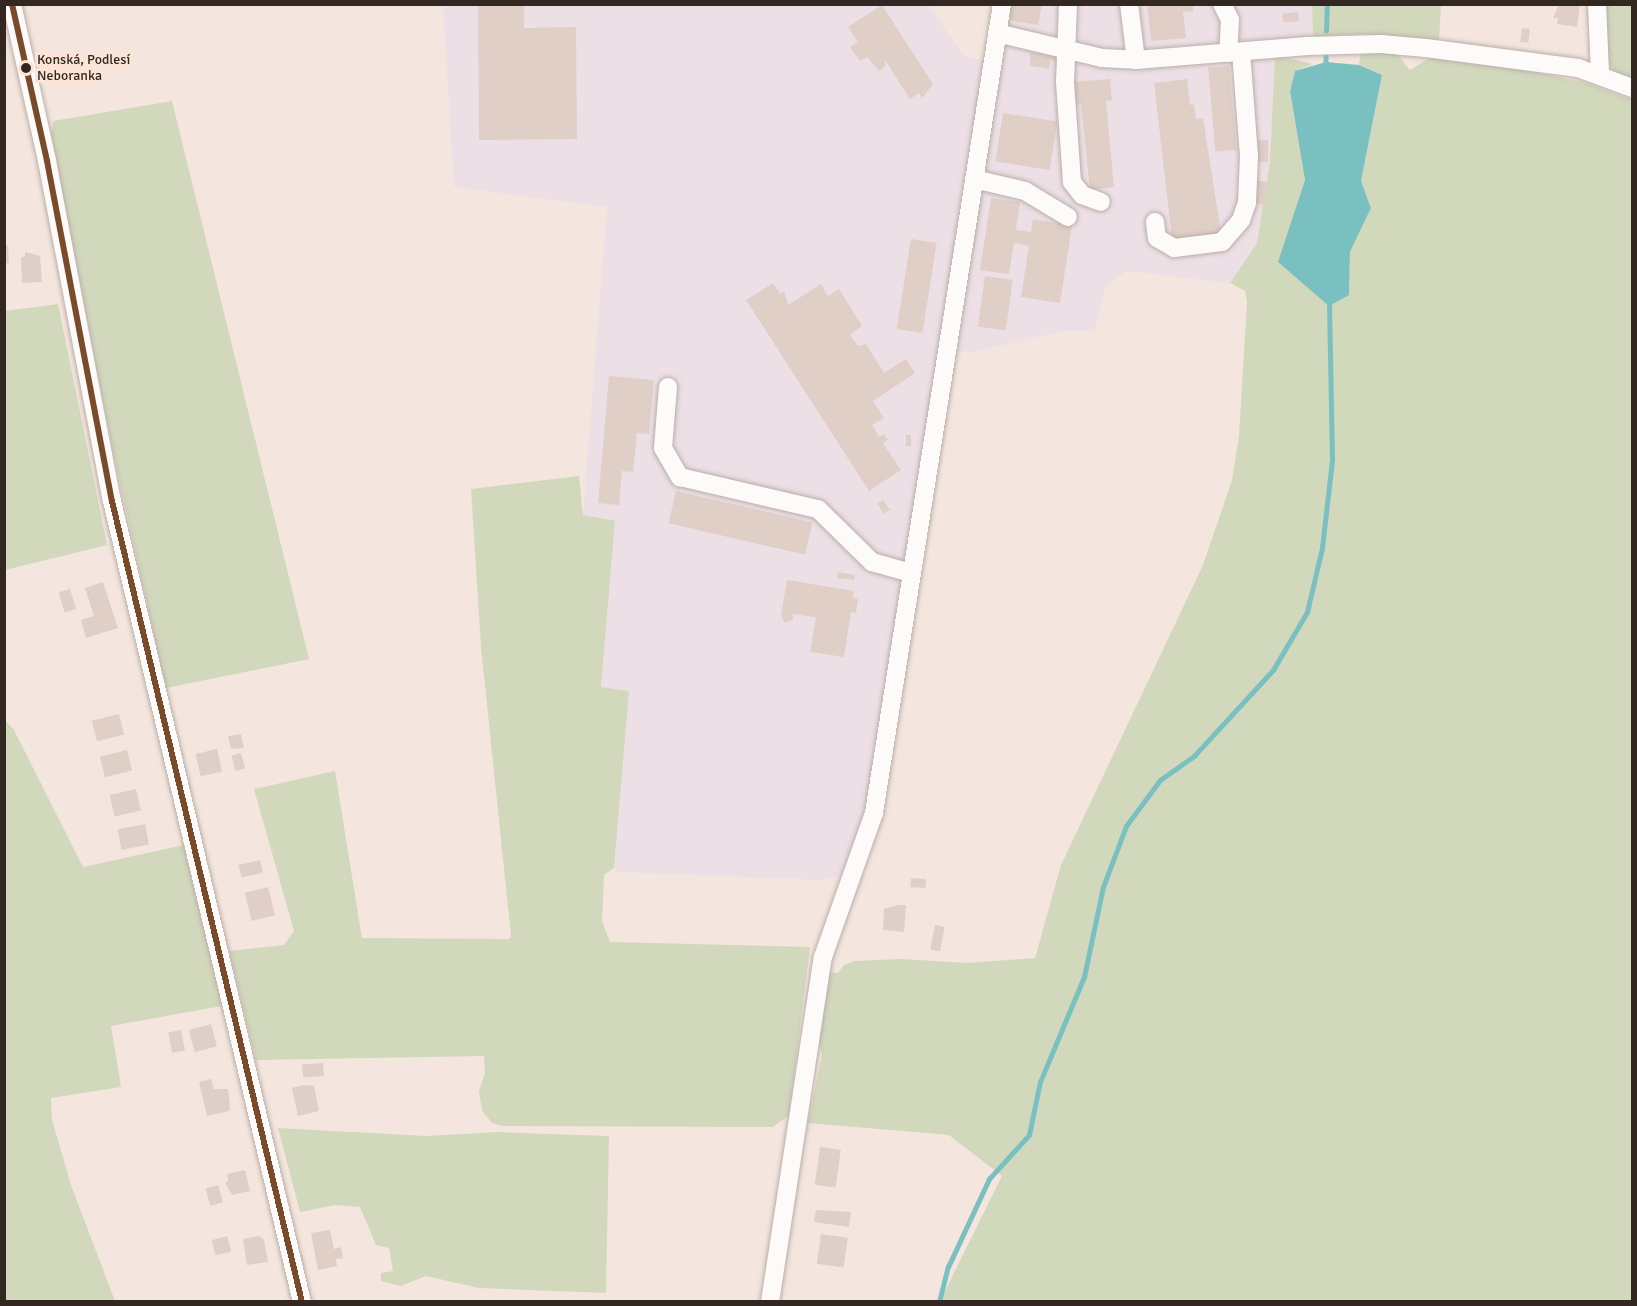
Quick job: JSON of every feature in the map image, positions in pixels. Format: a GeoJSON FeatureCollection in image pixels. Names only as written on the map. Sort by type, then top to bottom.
{"type":"FeatureCollection","features":[{"type":"Feature","properties":{"kind":"street"},"geometry":{"type":"LineString","coordinates":[[12,4],[47,161],[111,501],[302,1302]]}},
{"type":"Feature","properties":{"kind":"street"},"geometry":{"type":"LineString","coordinates":[[1068,4],[1069,50],[1065,82],[1072,182],[1082,195],[1101,202]]}},
{"type":"Feature","properties":{"kind":"street"},"geometry":{"type":"LineString","coordinates":[[1130,4],[1136,60]]}},
{"type":"Feature","properties":{"kind":"street"},"geometry":{"type":"LineString","coordinates":[[1155,222],[1157,238],[1173,248],[1222,242],[1241,220],[1247,203],[1249,156],[1230,20],[1222,4]]}},
{"type":"Feature","properties":{"kind":"street"},"geometry":{"type":"LineString","coordinates":[[1597,4],[1600,74]]}},
{"type":"Feature","properties":{"kind":"street"},"geometry":{"type":"LineString","coordinates":[[770,1302],[815,996],[834,920],[874,813],[997,33],[997,6]]}},
{"type":"Feature","properties":{"kind":"street"},"geometry":{"type":"LineString","coordinates":[[997,33],[1102,58],[1136,60],[1381,44],[1538,61],[1600,74],[1632,88]]}},
{"type":"Feature","properties":{"kind":"street"},"geometry":{"type":"LineString","coordinates":[[974,179],[1025,191],[1068,217]]}},
{"type":"Feature","properties":{"kind":"street"},"geometry":{"type":"LineString","coordinates":[[668,387],[663,448],[680,477],[818,509],[872,562],[911,573]]}},
{"type":"Feature","properties":{"kind":"shaded area"},"geometry":{"type":"Polygon","coordinates":[[[443,5],[928,5],[964,56],[1001,64],[1011,5],[1312,5],[1313,37],[1275,55],[1270,161],[1257,243],[1230,283],[1127,271],[1105,287],[1094,331],[1062,331],[974,352],[940,351],[865,816],[840,876],[821,880],[618,872],[614,868],[629,691],[601,687],[615,522],[583,515],[607,207],[454,187],[443,5]]]}},
{"type":"Feature","properties":{"kind":"green space"},"geometry":{"type":"Polygon","coordinates":[[[1312,5],[1441,5],[1439,41],[1362,34],[1313,37],[1312,5]]]}},
{"type":"Feature","properties":{"kind":"green space"},"geometry":{"type":"Polygon","coordinates":[[[1605,5],[1632,5],[1632,79],[1615,72],[1608,62],[1605,5]]]}},
{"type":"Feature","properties":{"kind":"green space"},"geometry":{"type":"Polygon","coordinates":[[[1361,52],[1397,54],[1410,70],[1431,57],[1509,67],[1586,83],[1632,100],[1632,1301],[940,1301],[1002,1176],[949,1135],[808,1123],[822,1055],[819,1043],[829,972],[838,973],[844,965],[854,961],[902,959],[967,963],[1035,958],[1061,865],[1203,565],[1232,480],[1239,436],[1247,301],[1245,291],[1230,283],[1257,243],[1270,161],[1275,55],[1313,64],[1295,71],[1290,91],[1305,180],[1279,262],[1349,295],[1350,252],[1371,208],[1361,181],[1382,75],[1359,65],[1361,52]]]}},
{"type":"Feature","properties":{"kind":"green space"},"geometry":{"type":"Polygon","coordinates":[[[172,101],[309,659],[166,688],[114,456],[51,136],[53,121],[172,101]]]}},
{"type":"Feature","properties":{"kind":"green space"},"geometry":{"type":"Polygon","coordinates":[[[58,304],[107,545],[5,570],[5,311],[58,304]]]}},
{"type":"Feature","properties":{"kind":"green space"},"geometry":{"type":"Polygon","coordinates":[[[579,476],[583,515],[615,521],[601,687],[629,691],[614,868],[604,875],[602,921],[610,942],[810,947],[789,1115],[773,1127],[502,1126],[492,1123],[482,1111],[479,1092],[485,1073],[484,1056],[256,1060],[229,951],[284,945],[294,931],[254,789],[335,771],[362,938],[509,939],[511,936],[481,647],[471,489],[579,476]]]}},
{"type":"Feature","properties":{"kind":"green space"},"geometry":{"type":"Polygon","coordinates":[[[5,720],[14,730],[83,867],[184,845],[222,1006],[111,1026],[121,1087],[51,1098],[52,1120],[71,1185],[115,1301],[5,1301],[5,720]]]}},
{"type":"Feature","properties":{"kind":"green space"},"geometry":{"type":"Polygon","coordinates":[[[278,1128],[426,1136],[497,1132],[609,1136],[606,1293],[479,1288],[426,1276],[401,1286],[381,1281],[381,1273],[393,1271],[389,1248],[376,1245],[360,1207],[335,1205],[300,1212],[278,1128]]]}},
{"type":"Feature","properties":{"kind":"water"},"geometry":{"type":"Polygon","coordinates":[[[1326,62],[1359,65],[1382,75],[1361,181],[1371,208],[1350,252],[1349,295],[1329,306],[1278,262],[1305,180],[1290,91],[1295,71],[1326,62]]]}},
{"type":"Feature","properties":{"kind":"building"},"geometry":{"type":"Polygon","coordinates":[[[478,4],[524,4],[524,28],[576,27],[577,139],[479,140],[478,4]]]}},
{"type":"Feature","properties":{"kind":"building"},"geometry":{"type":"Polygon","coordinates":[[[1011,4],[1042,4],[1038,25],[1009,20],[1011,4]]]}},
{"type":"Feature","properties":{"kind":"building"},"geometry":{"type":"Polygon","coordinates":[[[1147,4],[1193,4],[1193,11],[1183,12],[1186,38],[1151,41],[1147,4]]]}},
{"type":"Feature","properties":{"kind":"building"},"geometry":{"type":"Polygon","coordinates":[[[1559,4],[1580,4],[1577,27],[1557,24],[1558,18],[1553,18],[1559,4]]]}},
{"type":"Feature","properties":{"kind":"building"},"geometry":{"type":"Polygon","coordinates":[[[882,5],[933,84],[922,98],[919,93],[910,99],[885,60],[885,66],[879,71],[867,57],[860,61],[850,47],[858,42],[848,27],[882,5]]]}},
{"type":"Feature","properties":{"kind":"building"},"geometry":{"type":"Polygon","coordinates":[[[1298,12],[1299,21],[1283,23],[1282,14],[1298,12]]]}},
{"type":"Feature","properties":{"kind":"building"},"geometry":{"type":"Polygon","coordinates":[[[1522,28],[1530,29],[1528,43],[1520,42],[1522,28]]]}},
{"type":"Feature","properties":{"kind":"building"},"geometry":{"type":"Polygon","coordinates":[[[1030,52],[1057,57],[1057,61],[1050,60],[1049,69],[1030,66],[1030,52]]]}},
{"type":"Feature","properties":{"kind":"building"},"geometry":{"type":"Polygon","coordinates":[[[1229,66],[1236,150],[1215,152],[1208,68],[1229,66]]]}},
{"type":"Feature","properties":{"kind":"building"},"geometry":{"type":"Polygon","coordinates":[[[1110,79],[1112,100],[1106,101],[1114,187],[1090,190],[1081,104],[1074,105],[1072,82],[1110,79]]]}},
{"type":"Feature","properties":{"kind":"building"},"geometry":{"type":"Polygon","coordinates":[[[1187,79],[1190,105],[1194,104],[1196,119],[1203,118],[1221,233],[1172,239],[1154,83],[1187,79]]]}},
{"type":"Feature","properties":{"kind":"building"},"geometry":{"type":"Polygon","coordinates":[[[1003,113],[1057,122],[1050,170],[995,161],[1003,113]]]}},
{"type":"Feature","properties":{"kind":"building"},"geometry":{"type":"Polygon","coordinates":[[[1257,140],[1268,140],[1268,162],[1257,162],[1257,140]]]}},
{"type":"Feature","properties":{"kind":"building"},"geometry":{"type":"Polygon","coordinates":[[[1254,180],[1268,182],[1265,205],[1251,203],[1254,180]]]}},
{"type":"Feature","properties":{"kind":"building"},"geometry":{"type":"Polygon","coordinates":[[[991,198],[1020,202],[1016,230],[1031,232],[1033,219],[1072,226],[1060,303],[1021,297],[1029,246],[1014,243],[1009,274],[980,270],[991,198]]]}},
{"type":"Feature","properties":{"kind":"building"},"geometry":{"type":"Polygon","coordinates":[[[911,239],[937,243],[922,333],[897,329],[911,239]]]}},
{"type":"Feature","properties":{"kind":"building"},"geometry":{"type":"Polygon","coordinates":[[[8,245],[9,263],[4,264],[4,246],[8,245]]]}},
{"type":"Feature","properties":{"kind":"building"},"geometry":{"type":"Polygon","coordinates":[[[25,252],[40,256],[42,282],[22,283],[21,257],[25,257],[25,252]]]}},
{"type":"Feature","properties":{"kind":"building"},"geometry":{"type":"Polygon","coordinates":[[[985,276],[1013,280],[1006,330],[978,327],[985,276]]]}},
{"type":"Feature","properties":{"kind":"building"},"geometry":{"type":"Polygon","coordinates":[[[773,283],[780,294],[784,291],[788,305],[821,284],[828,296],[839,289],[862,326],[850,335],[858,346],[866,344],[884,373],[906,359],[915,373],[873,401],[884,418],[872,425],[879,437],[884,434],[888,440],[883,443],[901,470],[869,491],[746,300],[773,283]]]}},
{"type":"Feature","properties":{"kind":"building"},"geometry":{"type":"Polygon","coordinates":[[[609,376],[654,380],[649,434],[637,433],[633,472],[622,471],[619,505],[598,503],[609,376]]]}},
{"type":"Feature","properties":{"kind":"building"},"geometry":{"type":"Polygon","coordinates":[[[906,435],[911,435],[911,446],[906,446],[906,435]]]}},
{"type":"Feature","properties":{"kind":"building"},"geometry":{"type":"Polygon","coordinates":[[[676,491],[812,522],[805,555],[669,523],[676,491]]]}},
{"type":"Feature","properties":{"kind":"building"},"geometry":{"type":"Polygon","coordinates":[[[883,500],[890,510],[884,514],[877,504],[883,500]]]}},
{"type":"Feature","properties":{"kind":"building"},"geometry":{"type":"Polygon","coordinates":[[[838,572],[855,575],[854,580],[837,578],[838,572]]]}},
{"type":"Feature","properties":{"kind":"building"},"geometry":{"type":"Polygon","coordinates":[[[787,580],[854,591],[853,598],[858,599],[856,613],[851,612],[844,657],[810,652],[816,617],[792,614],[794,619],[785,623],[781,615],[787,580]]]}},
{"type":"Feature","properties":{"kind":"building"},"geometry":{"type":"Polygon","coordinates":[[[103,582],[118,628],[86,638],[81,620],[94,616],[85,588],[103,582]]]}},
{"type":"Feature","properties":{"kind":"building"},"geometry":{"type":"Polygon","coordinates":[[[70,589],[76,609],[65,613],[59,593],[70,589]]]}},
{"type":"Feature","properties":{"kind":"building"},"geometry":{"type":"Polygon","coordinates":[[[119,714],[124,734],[97,741],[92,721],[119,714]]]}},
{"type":"Feature","properties":{"kind":"building"},"geometry":{"type":"Polygon","coordinates":[[[241,734],[244,748],[231,749],[228,736],[241,734]]]}},
{"type":"Feature","properties":{"kind":"building"},"geometry":{"type":"Polygon","coordinates":[[[217,749],[222,771],[201,776],[196,754],[217,749]]]}},
{"type":"Feature","properties":{"kind":"building"},"geometry":{"type":"Polygon","coordinates":[[[127,750],[132,770],[105,777],[100,757],[127,750]]]}},
{"type":"Feature","properties":{"kind":"building"},"geometry":{"type":"Polygon","coordinates":[[[241,753],[245,768],[235,771],[231,756],[241,753]]]}},
{"type":"Feature","properties":{"kind":"building"},"geometry":{"type":"Polygon","coordinates":[[[136,789],[141,810],[115,817],[110,795],[136,789]]]}},
{"type":"Feature","properties":{"kind":"building"},"geometry":{"type":"Polygon","coordinates":[[[145,824],[149,845],[122,850],[118,829],[145,824]]]}},
{"type":"Feature","properties":{"kind":"building"},"geometry":{"type":"Polygon","coordinates":[[[260,860],[263,873],[241,878],[239,865],[260,860]]]}},
{"type":"Feature","properties":{"kind":"building"},"geometry":{"type":"Polygon","coordinates":[[[911,878],[926,879],[925,888],[910,887],[911,878]]]}},
{"type":"Feature","properties":{"kind":"building"},"geometry":{"type":"Polygon","coordinates":[[[268,887],[275,915],[252,921],[245,893],[268,887]]]}},
{"type":"Feature","properties":{"kind":"building"},"geometry":{"type":"Polygon","coordinates":[[[906,905],[904,932],[883,930],[884,909],[906,905]]]}},
{"type":"Feature","properties":{"kind":"building"},"geometry":{"type":"Polygon","coordinates":[[[935,925],[945,927],[940,951],[930,950],[935,925]]]}},
{"type":"Feature","properties":{"kind":"building"},"geometry":{"type":"Polygon","coordinates":[[[211,1024],[217,1046],[195,1052],[189,1030],[211,1024]]]}},
{"type":"Feature","properties":{"kind":"building"},"geometry":{"type":"Polygon","coordinates":[[[181,1030],[185,1051],[172,1053],[168,1032],[181,1030]]]}},
{"type":"Feature","properties":{"kind":"building"},"geometry":{"type":"Polygon","coordinates":[[[323,1063],[324,1076],[303,1077],[302,1064],[323,1063]]]}},
{"type":"Feature","properties":{"kind":"building"},"geometry":{"type":"Polygon","coordinates":[[[211,1079],[214,1089],[228,1089],[230,1105],[229,1111],[207,1116],[199,1082],[211,1079]]]}},
{"type":"Feature","properties":{"kind":"building"},"geometry":{"type":"Polygon","coordinates":[[[303,1085],[314,1086],[319,1111],[298,1116],[292,1088],[303,1085]]]}},
{"type":"Feature","properties":{"kind":"building"},"geometry":{"type":"Polygon","coordinates":[[[820,1147],[841,1150],[836,1188],[815,1185],[820,1147]]]}},
{"type":"Feature","properties":{"kind":"building"},"geometry":{"type":"Polygon","coordinates":[[[245,1170],[250,1191],[232,1195],[225,1182],[228,1181],[227,1174],[245,1170]]]}},
{"type":"Feature","properties":{"kind":"building"},"geometry":{"type":"Polygon","coordinates":[[[218,1185],[223,1202],[210,1206],[206,1189],[218,1185]]]}},
{"type":"Feature","properties":{"kind":"building"},"geometry":{"type":"Polygon","coordinates":[[[816,1210],[851,1212],[849,1227],[814,1222],[816,1210]]]}},
{"type":"Feature","properties":{"kind":"building"},"geometry":{"type":"Polygon","coordinates":[[[330,1230],[334,1249],[341,1247],[343,1258],[336,1259],[337,1266],[318,1270],[311,1233],[330,1230]]]}},
{"type":"Feature","properties":{"kind":"building"},"geometry":{"type":"Polygon","coordinates":[[[821,1234],[848,1238],[844,1267],[817,1264],[821,1234]]]}},
{"type":"Feature","properties":{"kind":"building"},"geometry":{"type":"Polygon","coordinates":[[[227,1236],[231,1251],[216,1256],[212,1240],[227,1236]]]}},
{"type":"Feature","properties":{"kind":"building"},"geometry":{"type":"Polygon","coordinates":[[[259,1236],[264,1240],[268,1262],[247,1265],[243,1239],[259,1236]]]}},
{"type":"Feature","properties":{"kind":"waterway"},"geometry":{"type":"LineString","coordinates":[[1326,31],[1327,4]]}},
{"type":"Feature","properties":{"kind":"waterway"},"geometry":{"type":"LineString","coordinates":[[1326,56],[1326,68]]}},
{"type":"Feature","properties":{"kind":"waterway"},"geometry":{"type":"LineString","coordinates":[[939,1302],[948,1267],[989,1179],[1029,1135],[1040,1082],[1084,977],[1103,887],[1126,826],[1160,780],[1194,756],[1273,670],[1307,612],[1322,548],[1332,460],[1329,301]]}},
{"type":"Feature","properties":{"kind":"transit line"},"geometry":{"type":"LineString","coordinates":[[12,4],[47,161],[112,501],[302,1302]]}},
{"type":"Feature","properties":{"kind":"place","name":"Konská, Podlesí Neboranka"},"geometry":{"type":"Point","coordinates":[26,68]}}]}
